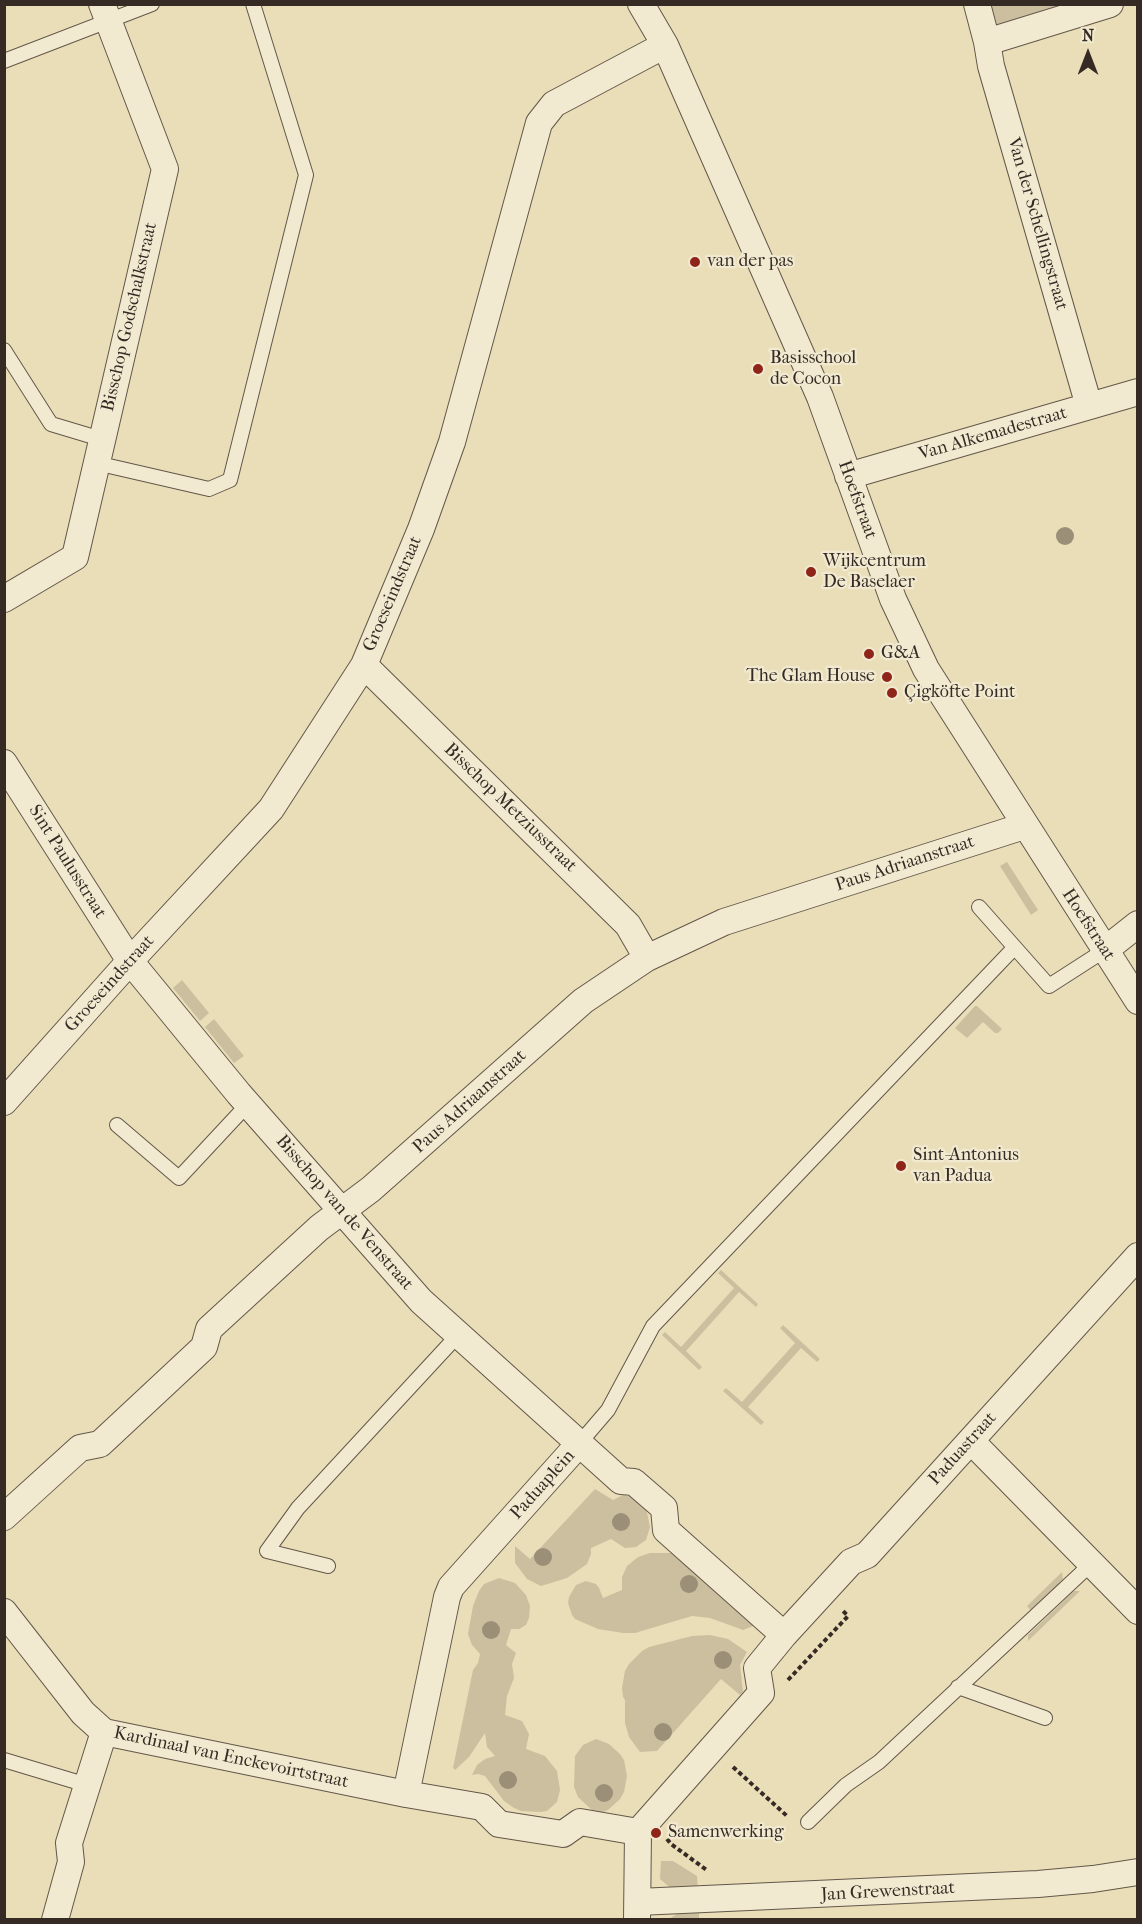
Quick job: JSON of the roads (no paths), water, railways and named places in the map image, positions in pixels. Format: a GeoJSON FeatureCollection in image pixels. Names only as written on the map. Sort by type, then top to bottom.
{"type":"FeatureCollection","features":[{"type":"Feature","properties":{"kind":"street","name":"Van der Schellingstraat"},"geometry":{"type":"LineString","coordinates":[[977,4],[991,66],[1089,406]]}},
{"type":"Feature","properties":{"kind":"street"},"geometry":{"type":"LineString","coordinates":[[987,42],[1110,4]]}},
{"type":"Feature","properties":{"kind":"street","name":"Hoefstraat"},"geometry":{"type":"LineString","coordinates":[[644,6],[665,45],[819,397],[893,599],[926,669],[1137,1001]]}},
{"type":"Feature","properties":{"kind":"street","name":"Bisschop Godschalkstraat"},"geometry":{"type":"LineString","coordinates":[[4,599],[75,557],[165,169],[105,14]]}},
{"type":"Feature","properties":{"kind":"street","name":"Groeseindstraat"},"geometry":{"type":"LineString","coordinates":[[4,1102],[130,961],[271,809],[364,665],[421,529],[453,442],[539,123],[554,104],[665,45]]}},
{"type":"Feature","properties":{"kind":"street","name":"Van Alkemadestraat"},"geometry":{"type":"LineString","coordinates":[[848,476],[1137,392]]}},
{"type":"Feature","properties":{"kind":"street","name":"Bisschop Metziusstraat"},"geometry":{"type":"LineString","coordinates":[[364,665],[628,925],[647,958]]}},
{"type":"Feature","properties":{"kind":"street","name":"Sint Paulusstraat"},"geometry":{"type":"LineString","coordinates":[[4,763],[130,961]]}},
{"type":"Feature","properties":{"kind":"street","name":"Paus Adriaanstraat"},"geometry":{"type":"LineString","coordinates":[[4,1517],[80,1448],[100,1444],[204,1347],[210,1329],[319,1228],[371,1190],[583,1001],[647,958],[724,921],[1024,826]]}},
{"type":"Feature","properties":{"kind":"street"},"geometry":{"type":"LineString","coordinates":[[1105,950],[1137,924]]}},
{"type":"Feature","properties":{"kind":"street","name":"Bisschop van de Venstraat"},"geometry":{"type":"LineString","coordinates":[[130,961],[248,1104],[421,1301],[578,1445]]}},
{"type":"Feature","properties":{"kind":"street","name":"Paduastraat"},"geometry":{"type":"LineString","coordinates":[[784,1635],[851,1562],[867,1555],[1137,1256]]}},
{"type":"Feature","properties":{"kind":"street"},"geometry":{"type":"LineString","coordinates":[[971,1441],[1137,1611]]}},
{"type":"Feature","properties":{"kind":"street","name":"Paduaplein"},"geometry":{"type":"LineString","coordinates":[[406,1794],[451,1587],[578,1445],[621,1481],[634,1482],[664,1508],[666,1530],[784,1635]]}},
{"type":"Feature","properties":{"kind":"street","name":"Kardinaal van Enckevoirtstraat"},"geometry":{"type":"LineString","coordinates":[[4,1612],[83,1713],[104,1732],[406,1794]]}},
{"type":"Feature","properties":{"kind":"street"},"geometry":{"type":"LineString","coordinates":[[638,1911],[645,1824],[761,1693],[757,1668],[784,1635]]}},
{"type":"Feature","properties":{"kind":"street"},"geometry":{"type":"LineString","coordinates":[[54,1920],[71,1862],[69,1843],[104,1732]]}},
{"type":"Feature","properties":{"kind":"street"},"geometry":{"type":"LineString","coordinates":[[406,1794],[482,1807],[499,1824],[563,1834],[580,1822],[645,1824]]}},
{"type":"Feature","properties":{"kind":"street","name":"Jan Grewenstraat"},"geometry":{"type":"LineString","coordinates":[[638,1911],[716,1900],[1038,1884],[1137,1872]]}},
{"type":"Feature","properties":{"kind":"lane"},"geometry":{"type":"LineString","coordinates":[[4,62],[105,14],[152,4]]}},
{"type":"Feature","properties":{"kind":"lane"},"geometry":{"type":"LineString","coordinates":[[4,350],[51,424],[99,451],[209,489],[231,480],[306,175],[253,4]]}},
{"type":"Feature","properties":{"kind":"lane"},"geometry":{"type":"LineString","coordinates":[[979,907],[1049,986],[1105,950]]}},
{"type":"Feature","properties":{"kind":"lane"},"geometry":{"type":"LineString","coordinates":[[578,1445],[608,1410],[654,1326],[1014,948]]}},
{"type":"Feature","properties":{"kind":"lane"},"geometry":{"type":"LineString","coordinates":[[117,1125],[179,1178],[248,1104]]}},
{"type":"Feature","properties":{"kind":"lane"},"geometry":{"type":"LineString","coordinates":[[328,1566],[267,1551],[298,1508],[458,1335]]}},
{"type":"Feature","properties":{"kind":"lane"},"geometry":{"type":"LineString","coordinates":[[808,1822],[846,1785],[879,1762],[1091,1564]]}},
{"type":"Feature","properties":{"kind":"lane"},"geometry":{"type":"LineString","coordinates":[[958,1687],[1045,1718]]}},
{"type":"Feature","properties":{"kind":"lane"},"geometry":{"type":"LineString","coordinates":[[4,1760],[87,1785]]}},
{"type":"Feature","properties":{"kind":"place","name":"van der pas"},"geometry":{"type":"Point","coordinates":[695,262]}},
{"type":"Feature","properties":{"kind":"place","name":"Basisschool de Cocon"},"geometry":{"type":"Point","coordinates":[758,369]}},
{"type":"Feature","properties":{"kind":"place","name":"Wijkcentrum De Baselaer"},"geometry":{"type":"Point","coordinates":[811,572]}},
{"type":"Feature","properties":{"kind":"place","name":"G&A"},"geometry":{"type":"Point","coordinates":[869,654]}},
{"type":"Feature","properties":{"kind":"place","name":"The Glam House"},"geometry":{"type":"Point","coordinates":[887,677]}},
{"type":"Feature","properties":{"kind":"place","name":"Çigköfte Point"},"geometry":{"type":"Point","coordinates":[892,693]}},
{"type":"Feature","properties":{"kind":"place","name":"Sint-Antonius van Padua"},"geometry":{"type":"Point","coordinates":[901,1166]}},
{"type":"Feature","properties":{"kind":"place","name":"Samenwerking"},"geometry":{"type":"Point","coordinates":[656,1833]}}]}
